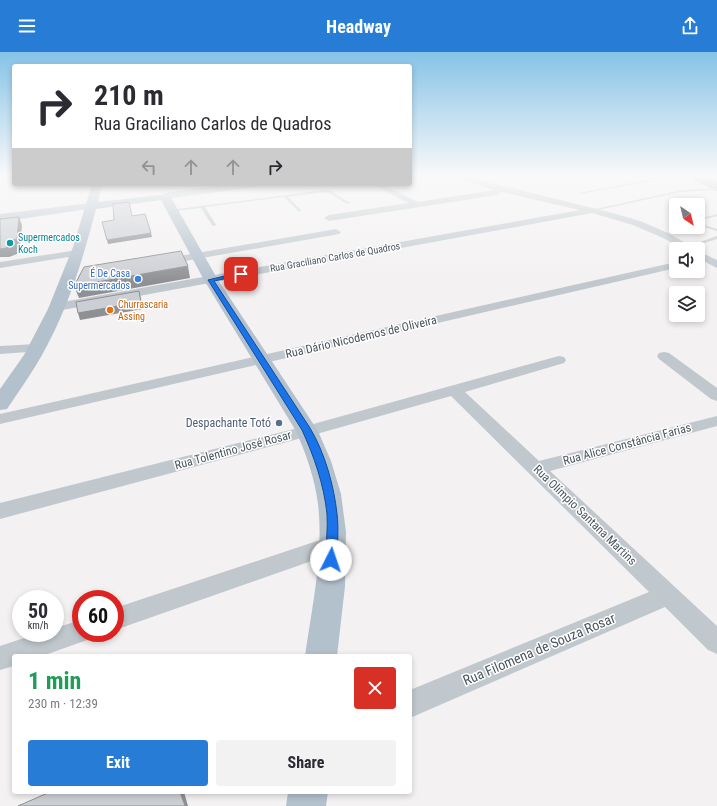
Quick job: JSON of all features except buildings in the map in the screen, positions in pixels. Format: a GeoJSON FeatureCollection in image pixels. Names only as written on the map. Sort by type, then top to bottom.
{"type":"FeatureCollection","features":[{"type":"Feature","properties":{"kind":"main road"},"geometry":{"type":"LineString","coordinates":[[0,218],[34,213],[85,211]]}},
{"type":"Feature","properties":{"kind":"main road"},"geometry":{"type":"LineString","coordinates":[[0,404],[37,348],[57,307],[77,276],[76,253],[90,211]]}},
{"type":"Feature","properties":{"kind":"main road"},"geometry":{"type":"LineString","coordinates":[[177,211],[211,280],[307,430],[327,485],[332,515],[332,545],[322,654]]}},
{"type":"Feature","properties":{"kind":"main road"},"geometry":{"type":"LineString","coordinates":[[306,806],[308,794]]}},
{"type":"Feature","properties":{"kind":"street"},"geometry":{"type":"LineString","coordinates":[[329,218],[371,211]]}},
{"type":"Feature","properties":{"kind":"street","name":"Rua Graciliano Carlos de Quadros"},"geometry":{"type":"LineString","coordinates":[[57,307],[588,211]]}},
{"type":"Feature","properties":{"kind":"street"},"geometry":{"type":"LineString","coordinates":[[590,211],[644,227],[676,242]]}},
{"type":"Feature","properties":{"kind":"street"},"geometry":{"type":"LineString","coordinates":[[153,264],[336,232]]}},
{"type":"Feature","properties":{"kind":"street"},"geometry":{"type":"LineString","coordinates":[[0,265],[76,253]]}},
{"type":"Feature","properties":{"kind":"street"},"geometry":{"type":"LineString","coordinates":[[705,259],[717,265]]}},
{"type":"Feature","properties":{"kind":"street","name":"Rua Dário Nicodemos de Oliveira"},"geometry":{"type":"LineString","coordinates":[[0,419],[669,267]]}},
{"type":"Feature","properties":{"kind":"street"},"geometry":{"type":"LineString","coordinates":[[0,350],[37,348]]}},
{"type":"Feature","properties":{"kind":"street"},"geometry":{"type":"LineString","coordinates":[[664,356],[717,396]]}},
{"type":"Feature","properties":{"kind":"street","name":"Rua Tolentino José Rosar"},"geometry":{"type":"LineString","coordinates":[[0,511],[307,430],[559,360]]}},
{"type":"Feature","properties":{"kind":"street","name":"Rua Olímpio Santana Martins"},"geometry":{"type":"LineString","coordinates":[[453,389],[716,640]]}},
{"type":"Feature","properties":{"kind":"street","name":"Rua Alice Constância Farias"},"geometry":{"type":"LineString","coordinates":[[536,468],[717,421]]}},
{"type":"Feature","properties":{"kind":"street"},"geometry":{"type":"LineString","coordinates":[[124,616],[332,545]]}},
{"type":"Feature","properties":{"kind":"street","name":"Rua Filomena de Souza Rosar"},"geometry":{"type":"LineString","coordinates":[[412,703],[668,595]]}},
{"type":"Feature","properties":{"kind":"street"},"geometry":{"type":"LineString","coordinates":[[0,658],[72,634]]}},
{"type":"Feature","properties":{"kind":"lane"},"geometry":{"type":"LineString","coordinates":[[206,211],[214,225]]}},
{"type":"Feature","properties":{"kind":"lane"},"geometry":{"type":"LineString","coordinates":[[705,218],[717,215]]}},
{"type":"Feature","properties":{"kind":"lane"},"geometry":{"type":"LineString","coordinates":[[705,226],[717,230]]}},
{"type":"Feature","properties":{"kind":"lane"},"geometry":{"type":"LineString","coordinates":[[705,242],[717,238]]}},
{"type":"Feature","properties":{"kind":"place","name":"Supermercados Koch"},"geometry":{"type":"Point","coordinates":[10,243]}},
{"type":"Feature","properties":{"kind":"place","name":"É De Casa Supermercados"},"geometry":{"type":"Point","coordinates":[138,279]}},
{"type":"Feature","properties":{"kind":"place","name":"Churrascaria Assing"},"geometry":{"type":"Point","coordinates":[110,310]}},
{"type":"Feature","properties":{"kind":"place","name":"Despachante Totó"},"geometry":{"type":"Point","coordinates":[279,423]}},
{"type":"Feature","properties":{"kind":"route"},"geometry":{"type":"LineString","coordinates":[[241,274],[211,280],[307,430],[313,443],[327,485],[332,515],[331,560]]}}]}
